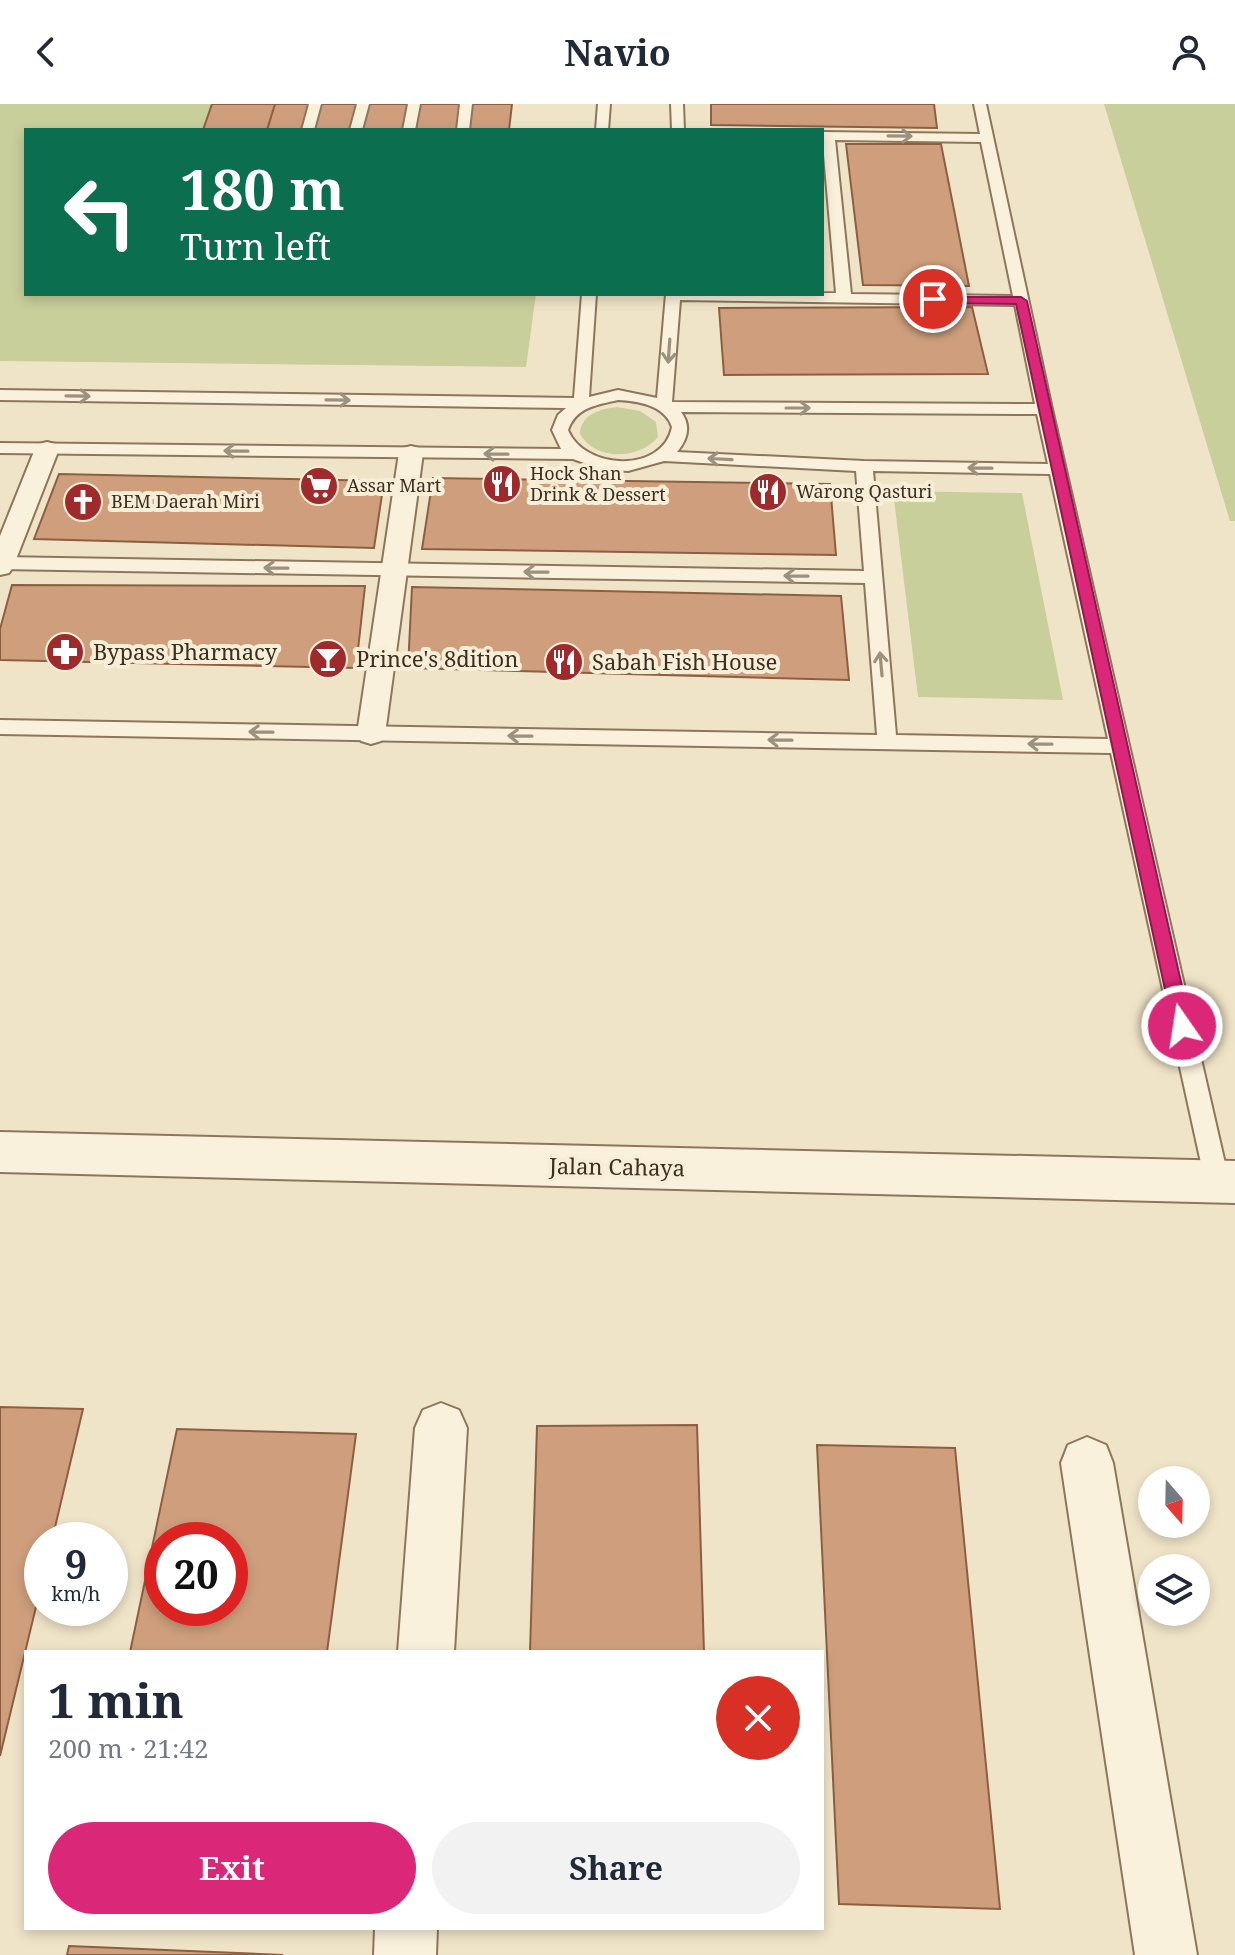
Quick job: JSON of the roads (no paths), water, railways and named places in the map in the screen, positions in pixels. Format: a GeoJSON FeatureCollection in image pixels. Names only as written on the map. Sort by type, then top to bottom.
{"type":"FeatureCollection","features":[{"type":"Feature","properties":{"kind":"street"},"geometry":{"type":"LineString","coordinates":[[1,565],[47,449]]}},
{"type":"Feature","properties":{"kind":"street"},"geometry":{"type":"LineString","coordinates":[[371,734],[411,453]]}},
{"type":"Feature","properties":{"kind":"street","name":"Jalan Cahaya"},"geometry":{"type":"LineString","coordinates":[[0,1152],[1226,1182]]}},
{"type":"Feature","properties":{"kind":"street"},"geometry":{"type":"LineString","coordinates":[[426,1650],[441,1428]]}},
{"type":"Feature","properties":{"kind":"street"},"geometry":{"type":"LineString","coordinates":[[1087,1463],[1166,1955]]}},
{"type":"Feature","properties":{"kind":"street"},"geometry":{"type":"LineString","coordinates":[[405,1955],[406,1930]]}},
{"type":"Feature","properties":{"kind":"lane"},"geometry":{"type":"LineString","coordinates":[[309,128],[315,104]]}},
{"type":"Feature","properties":{"kind":"lane"},"geometry":{"type":"LineString","coordinates":[[357,128],[363,104]]}},
{"type":"Feature","properties":{"kind":"lane"},"geometry":{"type":"LineString","coordinates":[[409,128],[414,104]]}},
{"type":"Feature","properties":{"kind":"lane"},"geometry":{"type":"LineString","coordinates":[[463,128],[466,104]]}},
{"type":"Feature","properties":{"kind":"lane"},"geometry":{"type":"LineString","coordinates":[[602,128],[604,104]]}},
{"type":"Feature","properties":{"kind":"lane"},"geometry":{"type":"LineString","coordinates":[[677,104],[678,128]]}},
{"type":"Feature","properties":{"kind":"lane"},"geometry":{"type":"LineString","coordinates":[[980,104],[1118,746],[1226,1182]]}},
{"type":"Feature","properties":{"kind":"lane"},"geometry":{"type":"LineString","coordinates":[[844,298],[825,136],[987,138]]}},
{"type":"Feature","properties":{"kind":"lane"},"geometry":{"type":"LineString","coordinates":[[589,296],[581,403],[560,422],[559,433],[564,445],[574,454],[598,464],[627,466],[662,456],[864,466],[1058,469]]}},
{"type":"Feature","properties":{"kind":"lane"},"geometry":{"type":"LineString","coordinates":[[664,407],[673,296]]}},
{"type":"Feature","properties":{"kind":"lane"},"geometry":{"type":"LineString","coordinates":[[758,296],[1021,301]]}},
{"type":"Feature","properties":{"kind":"lane"},"geometry":{"type":"LineString","coordinates":[[0,395],[581,403],[618,395],[639,396],[664,407],[679,422],[680,434],[674,446],[662,456]]}},
{"type":"Feature","properties":{"kind":"lane"},"geometry":{"type":"LineString","coordinates":[[664,407],[1044,409]]}},
{"type":"Feature","properties":{"kind":"lane"},"geometry":{"type":"LineString","coordinates":[[0,448],[574,454]]}},
{"type":"Feature","properties":{"kind":"lane"},"geometry":{"type":"LineString","coordinates":[[864,466],[887,742]]}},
{"type":"Feature","properties":{"kind":"lane"},"geometry":{"type":"LineString","coordinates":[[1,565],[874,577]]}},
{"type":"Feature","properties":{"kind":"lane"},"geometry":{"type":"LineString","coordinates":[[0,727],[1118,746]]}},
{"type":"Feature","properties":{"kind":"place","name":"Hock Shan Drink & Dessert"},"geometry":{"type":"Point","coordinates":[502,484]}},
{"type":"Feature","properties":{"kind":"place","name":"Assar Mart"},"geometry":{"type":"Point","coordinates":[319,486]}},
{"type":"Feature","properties":{"kind":"place","name":"Warong Qasturi"},"geometry":{"type":"Point","coordinates":[768,492]}},
{"type":"Feature","properties":{"kind":"place","name":"BEM Daerah Miri"},"geometry":{"type":"Point","coordinates":[83,502]}},
{"type":"Feature","properties":{"kind":"place","name":"Bypass Pharmacy"},"geometry":{"type":"Point","coordinates":[65,652]}},
{"type":"Feature","properties":{"kind":"place","name":"Prince's 8dition"},"geometry":{"type":"Point","coordinates":[328,659]}},
{"type":"Feature","properties":{"kind":"place","name":"Sabah Fish House"},"geometry":{"type":"Point","coordinates":[564,662]}}]}
